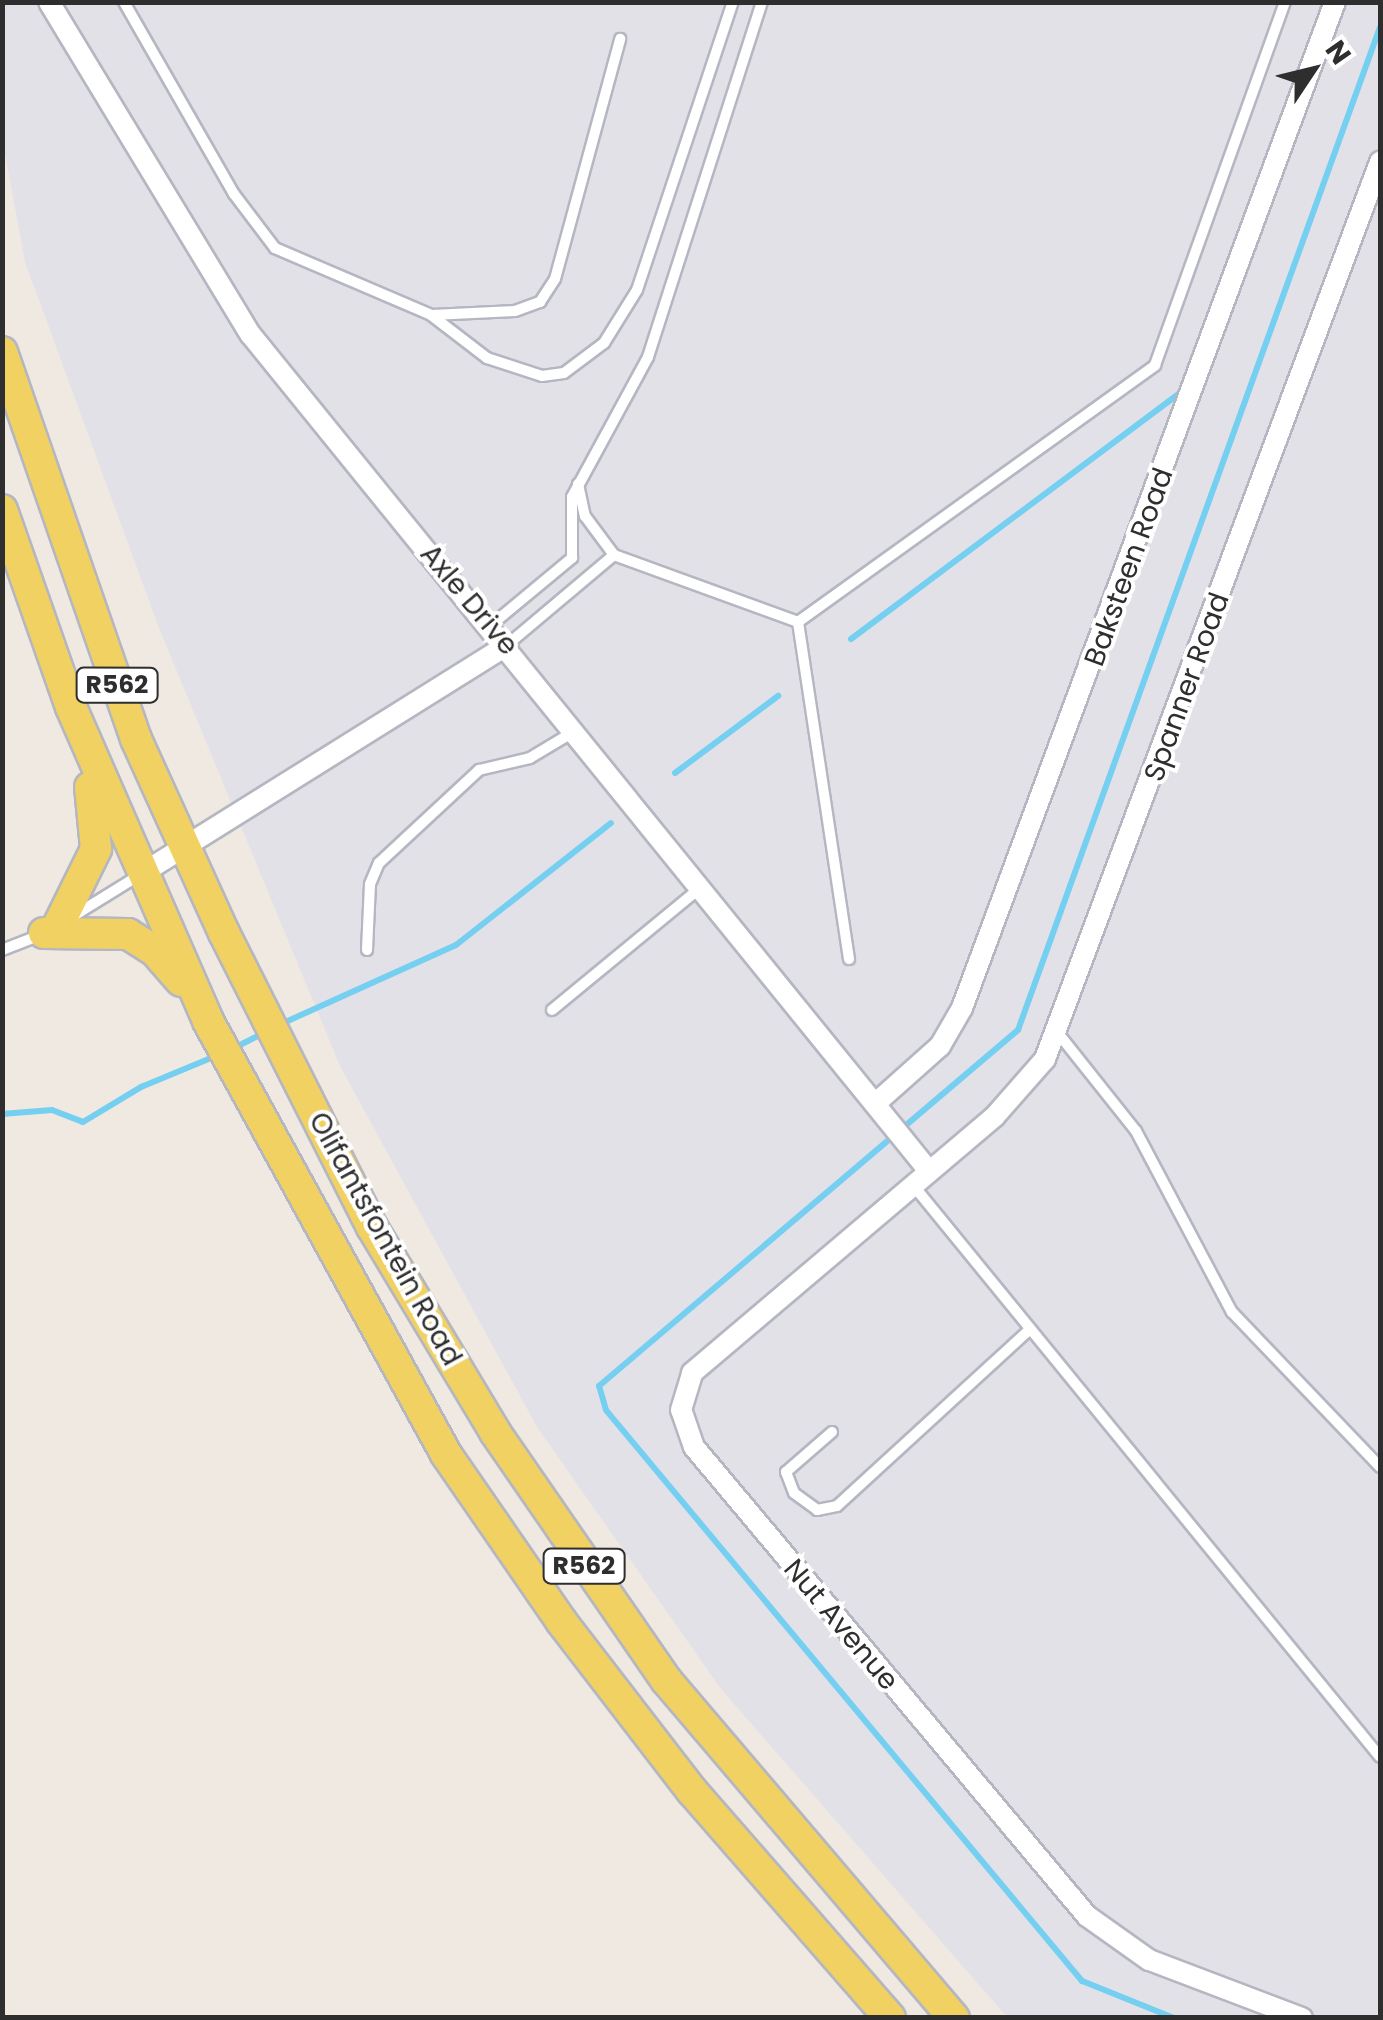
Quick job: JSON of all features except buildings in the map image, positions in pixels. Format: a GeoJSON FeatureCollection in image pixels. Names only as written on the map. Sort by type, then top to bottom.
{"type":"FeatureCollection","features":[{"type":"Feature","properties":{"kind":"main road","name":"Olifantsfontein Road"},"geometry":{"type":"LineString","coordinates":[[2,352],[94,626],[184,844],[260,1007],[372,1227],[495,1432],[605,1597],[720,1749],[954,2018]]}},
{"type":"Feature","properties":{"kind":"main road","name":"Olifantsfontein Road"},"geometry":{"type":"LineString","coordinates":[[2,510],[71,707],[141,874],[211,1026],[242,1091],[446,1454],[561,1621],[741,1850],[890,2018]]}},
{"type":"Feature","properties":{"kind":"main road"},"geometry":{"type":"LineString","coordinates":[[71,707],[98,836],[52,928],[100,930],[137,938],[174,971],[211,1026]]}},
{"type":"Feature","properties":{"kind":"street","name":"Axle Drive"},"geometry":{"type":"LineString","coordinates":[[49,2],[251,335],[507,645],[882,1111],[911,1150],[921,1177]]}},
{"type":"Feature","properties":{"kind":"street","name":"Baksteen Road"},"geometry":{"type":"LineString","coordinates":[[882,1111],[940,1046],[962,1008],[1334,2]]}},
{"type":"Feature","properties":{"kind":"street","name":"Spanner Road"},"geometry":{"type":"LineString","coordinates":[[921,1177],[1028,1084],[1058,1034],[1380,162]]}},
{"type":"Feature","properties":{"kind":"street"},"geometry":{"type":"LineString","coordinates":[[141,874],[507,645]]}},
{"type":"Feature","properties":{"kind":"street","name":"Nut Avenue"},"geometry":{"type":"LineString","coordinates":[[921,1177],[692,1373],[682,1392],[684,1426],[716,1474],[1087,1916],[1149,1960],[1302,2018]]}},
{"type":"Feature","properties":{"kind":"lane"},"geometry":{"type":"LineString","coordinates":[[124,2],[234,194],[275,248],[430,315],[487,358],[542,376],[564,373],[604,342],[649,263],[733,2]]}},
{"type":"Feature","properties":{"kind":"lane"},"geometry":{"type":"LineString","coordinates":[[490,626],[572,558],[572,497],[648,357],[762,2]]}},
{"type":"Feature","properties":{"kind":"lane"},"geometry":{"type":"LineString","coordinates":[[798,622],[1125,393],[1155,365],[1285,2]]}},
{"type":"Feature","properties":{"kind":"lane"},"geometry":{"type":"LineString","coordinates":[[430,315],[515,312],[540,302],[554,279],[620,39]]}},
{"type":"Feature","properties":{"kind":"lane"},"geometry":{"type":"LineString","coordinates":[[578,484],[585,516],[614,555],[798,622]]}},
{"type":"Feature","properties":{"kind":"lane"},"geometry":{"type":"LineString","coordinates":[[507,645],[614,555]]}},
{"type":"Feature","properties":{"kind":"lane"},"geometry":{"type":"LineString","coordinates":[[798,622],[849,959]]}},
{"type":"Feature","properties":{"kind":"lane"},"geometry":{"type":"LineString","coordinates":[[367,950],[370,884],[379,863],[479,770],[530,758],[576,731]]}},
{"type":"Feature","properties":{"kind":"lane"},"geometry":{"type":"LineString","coordinates":[[2,950],[52,928],[141,874]]}},
{"type":"Feature","properties":{"kind":"lane"},"geometry":{"type":"LineString","coordinates":[[552,1010],[701,886]]}},
{"type":"Feature","properties":{"kind":"lane"},"geometry":{"type":"LineString","coordinates":[[1058,1034],[1136,1131],[1232,1312],[1380,1466]]}},
{"type":"Feature","properties":{"kind":"lane"},"geometry":{"type":"LineString","coordinates":[[921,1177],[1029,1330],[1380,1757]]}},
{"type":"Feature","properties":{"kind":"lane"},"geometry":{"type":"LineString","coordinates":[[832,1432],[786,1472],[794,1494],[817,1510],[837,1506],[1029,1330]]}},
{"type":"Feature","properties":{"kind":"shaded area"},"geometry":{"type":"Polygon","coordinates":[[[2,3],[1380,3],[1380,2017],[1007,2017],[721,1689],[537,1427],[340,1066],[159,628],[25,262],[3,143],[2,3]]]}},
{"type":"Feature","properties":{"kind":"waterway"},"geometry":{"type":"LineString","coordinates":[[1174,2018],[1082,1981],[606,1410],[599,1386],[1018,1030],[1380,27]]}},
{"type":"Feature","properties":{"kind":"waterway"},"geometry":{"type":"LineString","coordinates":[[851,639],[1183,391]]}},
{"type":"Feature","properties":{"kind":"waterway"},"geometry":{"type":"LineString","coordinates":[[675,773],[778,696]]}},
{"type":"Feature","properties":{"kind":"waterway"},"geometry":{"type":"LineString","coordinates":[[281,1024],[456,945],[611,823]]}},
{"type":"Feature","properties":{"kind":"waterway"},"geometry":{"type":"LineString","coordinates":[[232,1049],[265,1032]]}},
{"type":"Feature","properties":{"kind":"waterway"},"geometry":{"type":"LineString","coordinates":[[2,1114],[52,1110],[83,1122],[141,1087],[216,1056]]}}]}
